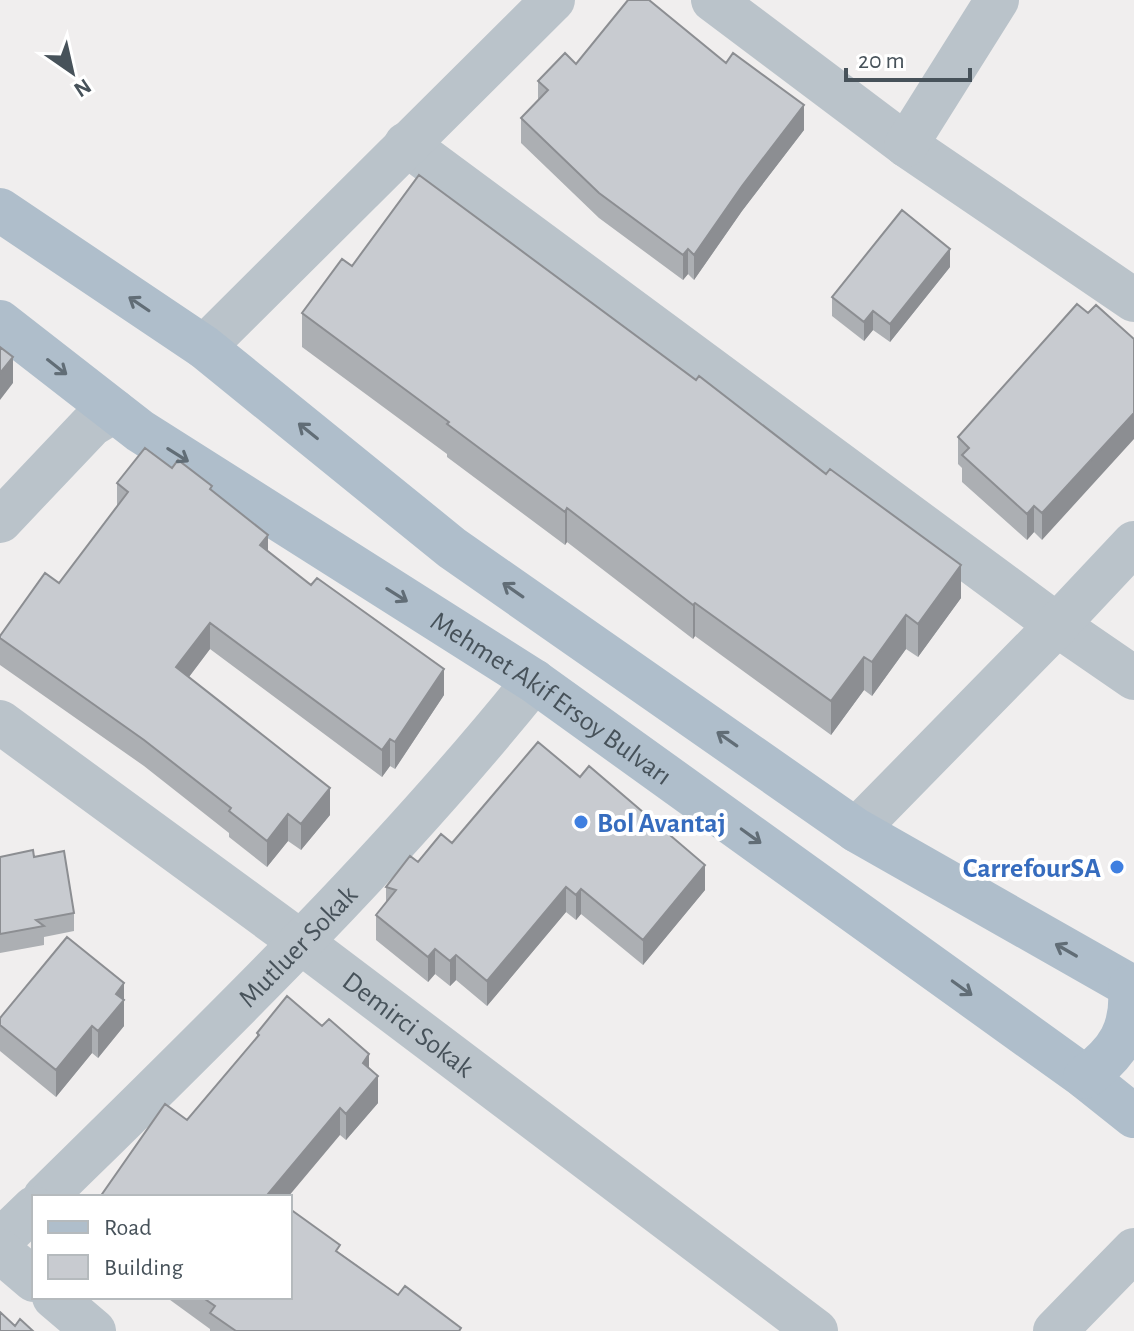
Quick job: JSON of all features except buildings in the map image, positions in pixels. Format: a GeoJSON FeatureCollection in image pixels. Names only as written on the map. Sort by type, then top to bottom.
{"type":"FeatureCollection","features":[{"type":"Feature","properties":{"kind":"main road"},"geometry":{"type":"LineString","coordinates":[[0,210],[204,347],[452,548],[856,830],[1132,987],[1126,1030],[1117,1048],[1085,1077]]}},
{"type":"Feature","properties":{"kind":"main road","name":"Mehmet Akif Ersoy Bulvarı"},"geometry":{"type":"LineString","coordinates":[[0,322],[140,431],[534,681],[1085,1077],[1134,1116]]}},
{"type":"Feature","properties":{"kind":"street"},"geometry":{"type":"LineString","coordinates":[[204,347],[553,0]]}},
{"type":"Feature","properties":{"kind":"street"},"geometry":{"type":"LineString","coordinates":[[713,0],[906,145],[1134,300]]}},
{"type":"Feature","properties":{"kind":"street"},"geometry":{"type":"LineString","coordinates":[[906,145],[997,0]]}},
{"type":"Feature","properties":{"kind":"street"},"geometry":{"type":"LineString","coordinates":[[406,144],[1057,625],[1134,678]]}},
{"type":"Feature","properties":{"kind":"street"},"geometry":{"type":"LineString","coordinates":[[0,521],[91,425],[114,411]]}},
{"type":"Feature","properties":{"kind":"street"},"geometry":{"type":"LineString","coordinates":[[856,830],[1134,543]]}},
{"type":"Feature","properties":{"kind":"street","name":"Mutluer Sokak"},"geometry":{"type":"LineString","coordinates":[[47,1195],[302,943],[493,731],[534,681]]}},
{"type":"Feature","properties":{"kind":"street","name":"Demirci Sokak"},"geometry":{"type":"LineString","coordinates":[[0,722],[302,943],[816,1331]]}},
{"type":"Feature","properties":{"kind":"street"},"geometry":{"type":"LineString","coordinates":[[0,1241],[32,1210]]}},
{"type":"Feature","properties":{"kind":"street"},"geometry":{"type":"LineString","coordinates":[[1055,1331],[1134,1250]]}},
{"type":"Feature","properties":{"kind":"street"},"geometry":{"type":"LineString","coordinates":[[0,1251],[32,1278]]}},
{"type":"Feature","properties":{"kind":"street"},"geometry":{"type":"LineString","coordinates":[[56,1299],[94,1331]]}},
{"type":"Feature","properties":{"kind":"place","name":"Bol Avantaj"},"geometry":{"type":"Point","coordinates":[581,822]}},
{"type":"Feature","properties":{"kind":"place","name":"CarrefourSA"},"geometry":{"type":"Point","coordinates":[1117,867]}}]}
